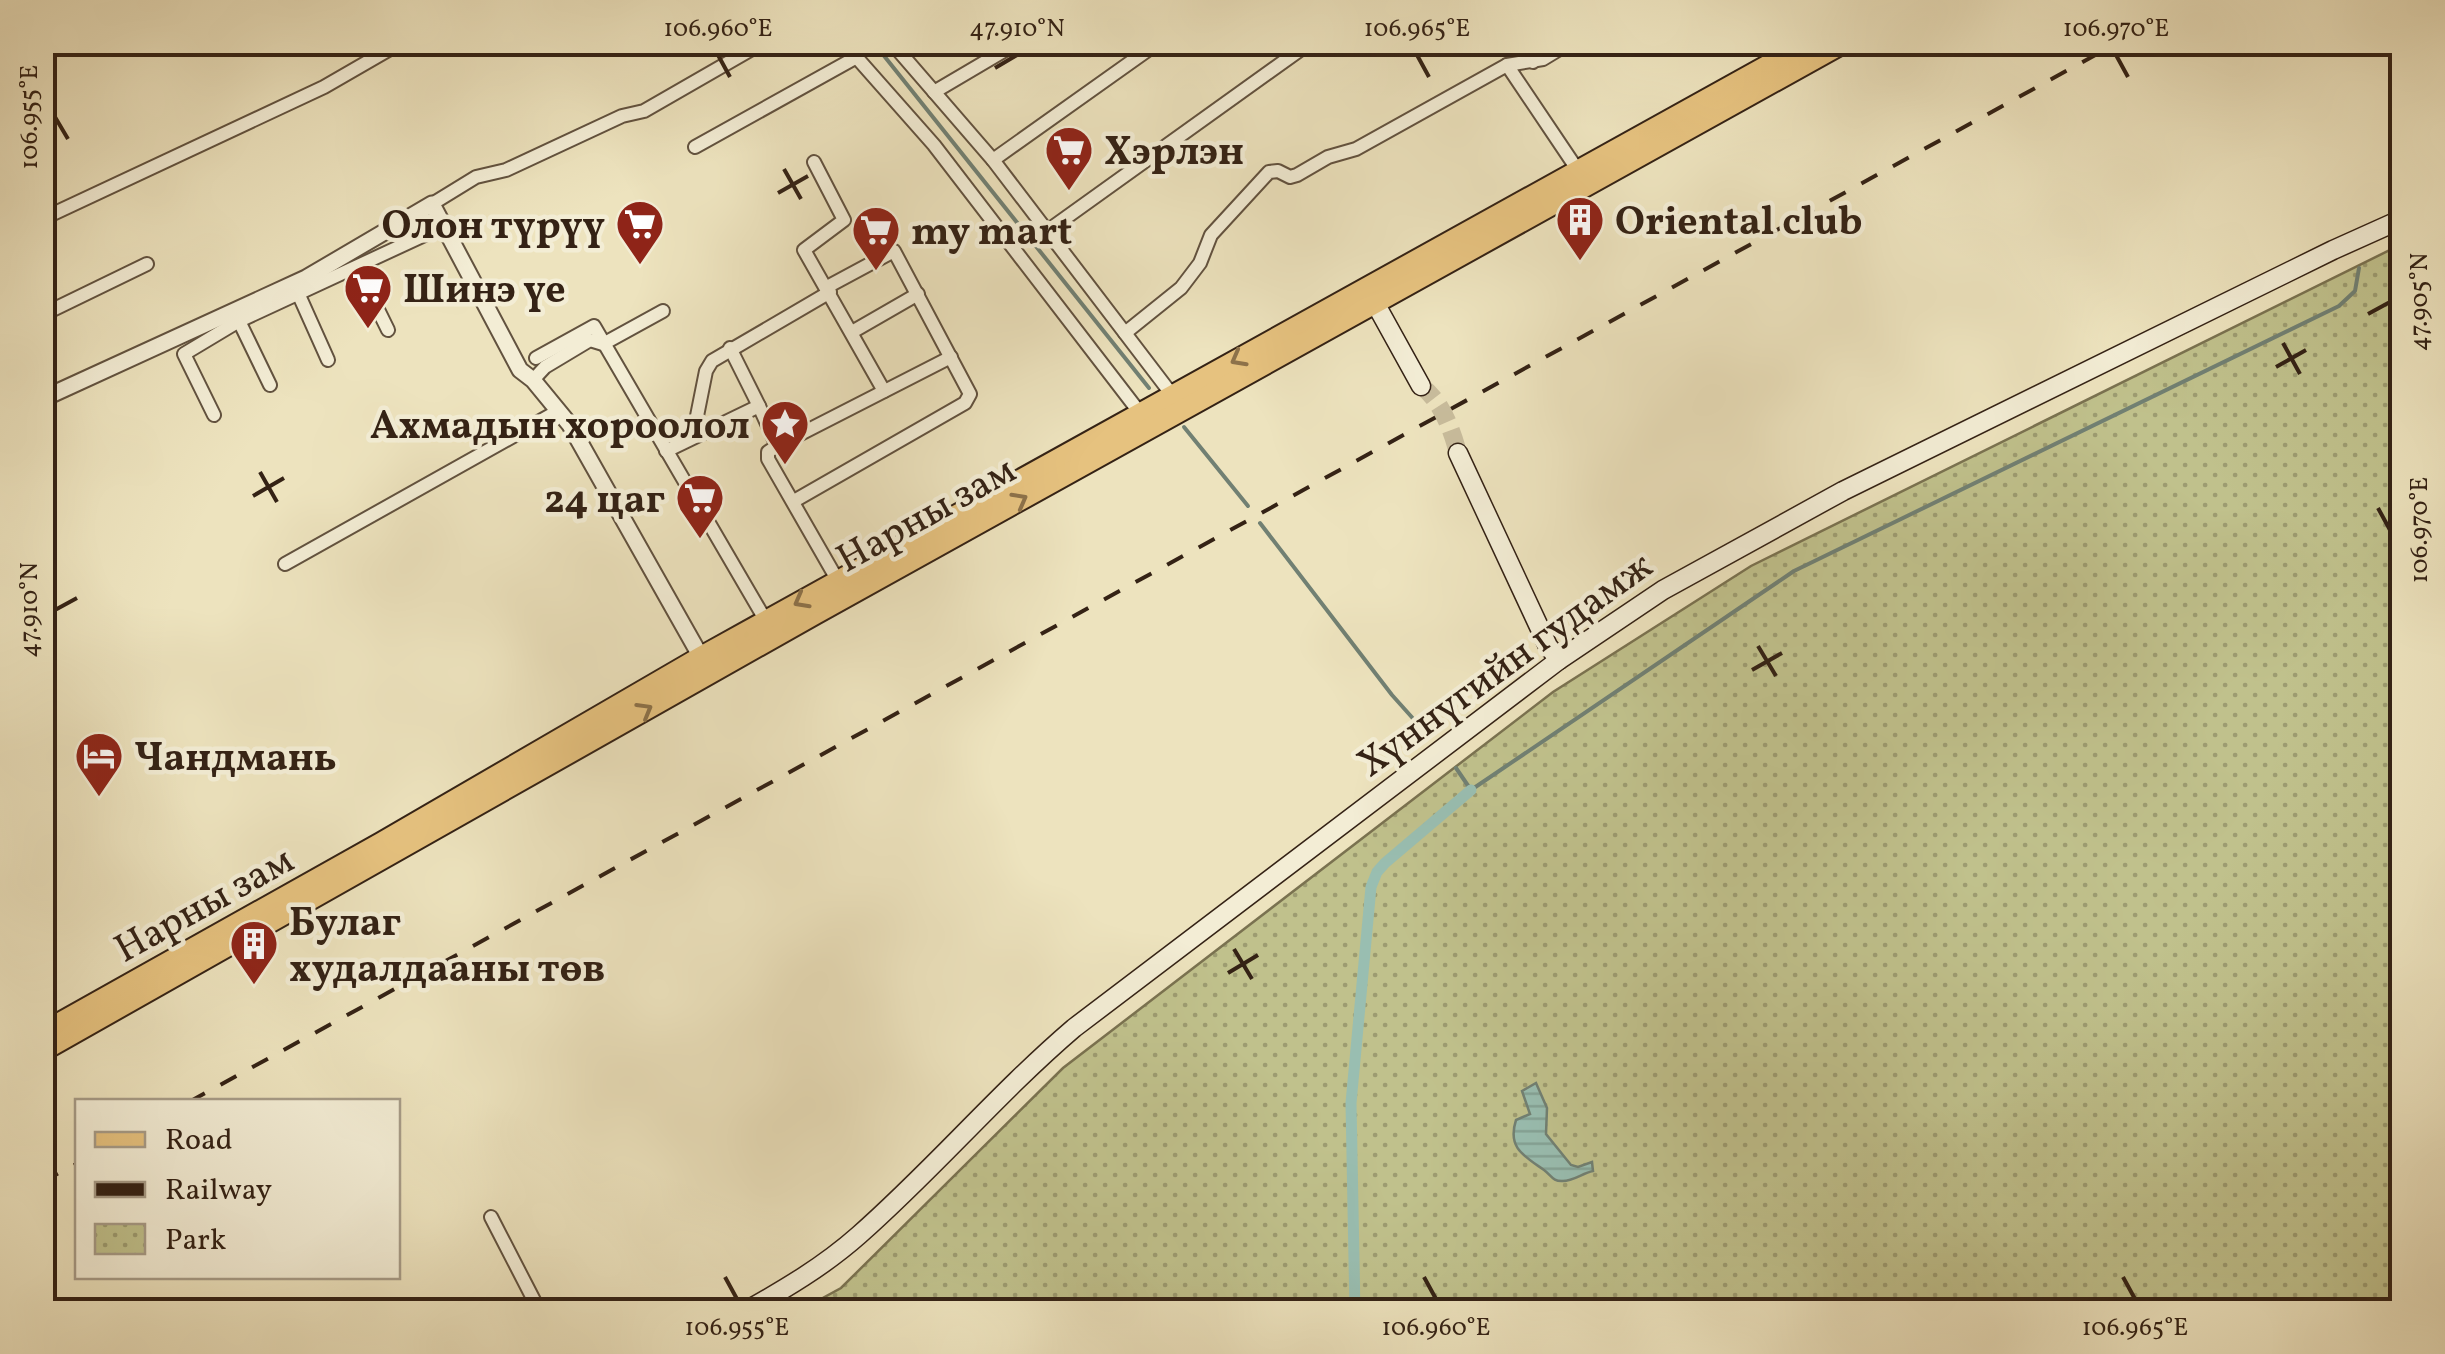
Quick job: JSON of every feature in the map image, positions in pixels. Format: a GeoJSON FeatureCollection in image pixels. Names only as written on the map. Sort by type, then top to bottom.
{"type":"FeatureCollection","features":[{"type":"Feature","properties":{"kind":"main road","name":"Нарны зам"},"geometry":{"type":"LineString","coordinates":[[1582,178],[1810,42]]}},
{"type":"Feature","properties":{"kind":"main road","name":"Нарны зам"},"geometry":{"type":"LineString","coordinates":[[42,1051],[1178,402],[1582,178],[1845,42]]}},
{"type":"Feature","properties":{"kind":"main road","name":"Хүннүгийн гудамж"},"geometry":{"type":"LineString","coordinates":[[744,1312],[812,1271],[859,1235],[1032,1064],[1074,1028],[1559,660],[1664,590],[1843,490],[2402,219]]}},
{"type":"Feature","properties":{"kind":"main road"},"geometry":{"type":"LineString","coordinates":[[1370,295],[1422,386]]}},
{"type":"Feature","properties":{"kind":"main road","name":"Нарны зам"},"geometry":{"type":"LineString","coordinates":[[42,1033],[838,580],[1140,413],[1178,402]]}},
{"type":"Feature","properties":{"kind":"main road"},"geometry":{"type":"LineString","coordinates":[[1458,453],[1548,646],[1559,660]]}},
{"type":"Feature","properties":{"kind":"street"},"geometry":{"type":"LineString","coordinates":[[42,54],[66,42]]}},
{"type":"Feature","properties":{"kind":"street"},"geometry":{"type":"LineString","coordinates":[[42,219],[324,87],[402,42]]}},
{"type":"Feature","properties":{"kind":"street"},"geometry":{"type":"LineString","coordinates":[[42,399],[306,278],[476,176],[506,170],[622,116],[644,111],[764,42]]}},
{"type":"Feature","properties":{"kind":"street"},"geometry":{"type":"LineString","coordinates":[[843,42],[934,145],[1140,413]]}},
{"type":"Feature","properties":{"kind":"street"},"geometry":{"type":"LineString","coordinates":[[934,92],[1019,42]]}},
{"type":"Feature","properties":{"kind":"street"},"geometry":{"type":"LineString","coordinates":[[993,160],[1159,42]]}},
{"type":"Feature","properties":{"kind":"street"},"geometry":{"type":"LineString","coordinates":[[1046,232],[1311,42]]}},
{"type":"Feature","properties":{"kind":"street"},"geometry":{"type":"LineString","coordinates":[[1524,42],[1532,62]]}},
{"type":"Feature","properties":{"kind":"street"},"geometry":{"type":"LineString","coordinates":[[1125,334],[1181,288],[1200,263],[1211,235],[1270,172],[1297,175],[1328,157],[1356,149],[1507,66],[1532,62],[1571,42]]}},
{"type":"Feature","properties":{"kind":"street"},"geometry":{"type":"LineString","coordinates":[[1762,42],[1773,63]]}},
{"type":"Feature","properties":{"kind":"street"},"geometry":{"type":"LineString","coordinates":[[894,43],[993,160],[1178,402]]}},
{"type":"Feature","properties":{"kind":"street"},"geometry":{"type":"LineString","coordinates":[[695,147],[855,58]]}},
{"type":"Feature","properties":{"kind":"street"},"geometry":{"type":"LineString","coordinates":[[1507,66],[1582,178]]}},
{"type":"Feature","properties":{"kind":"street"},"geometry":{"type":"LineString","coordinates":[[814,162],[844,220],[804,250],[884,390]]}},
{"type":"Feature","properties":{"kind":"street"},"geometry":{"type":"LineString","coordinates":[[432,204],[520,370],[570,425],[700,657]]}},
{"type":"Feature","properties":{"kind":"street"},"geometry":{"type":"LineString","coordinates":[[214,415],[184,354],[239,321],[444,226]]}},
{"type":"Feature","properties":{"kind":"street"},"geometry":{"type":"LineString","coordinates":[[694,436],[706,371],[712,361],[894,250],[970,394],[965,402],[794,500]]}},
{"type":"Feature","properties":{"kind":"street"},"geometry":{"type":"LineString","coordinates":[[42,316],[147,264]]}},
{"type":"Feature","properties":{"kind":"street"},"geometry":{"type":"LineString","coordinates":[[357,267],[388,330]]}},
{"type":"Feature","properties":{"kind":"street"},"geometry":{"type":"LineString","coordinates":[[298,293],[328,360]]}},
{"type":"Feature","properties":{"kind":"street"},"geometry":{"type":"LineString","coordinates":[[852,332],[918,294]]}},
{"type":"Feature","properties":{"kind":"street"},"geometry":{"type":"LineString","coordinates":[[533,380],[544,367],[590,340],[603,344],[664,311]]}},
{"type":"Feature","properties":{"kind":"street"},"geometry":{"type":"LineString","coordinates":[[239,321],[270,385]]}},
{"type":"Feature","properties":{"kind":"street"},"geometry":{"type":"LineString","coordinates":[[536,358],[594,326],[766,621]]}},
{"type":"Feature","properties":{"kind":"street"},"geometry":{"type":"LineString","coordinates":[[730,348],[777,446]]}},
{"type":"Feature","properties":{"kind":"street"},"geometry":{"type":"LineString","coordinates":[[838,580],[768,459],[768,452],[951,357]]}},
{"type":"Feature","properties":{"kind":"street"},"geometry":{"type":"LineString","coordinates":[[666,452],[759,406]]}},
{"type":"Feature","properties":{"kind":"street"},"geometry":{"type":"LineString","coordinates":[[286,564],[558,411]]}},
{"type":"Feature","properties":{"kind":"street"},"geometry":{"type":"LineString","coordinates":[[491,1217],[540,1312]]}},
{"type":"Feature","properties":{"kind":"green space"},"geometry":{"type":"Polygon","coordinates":[[[2402,244],[2402,1311],[797,1312],[841,1288],[1063,1068],[1553,692],[1751,566],[2402,244]]]}},
{"type":"Feature","properties":{"kind":"water"},"geometry":{"type":"Polygon","coordinates":[[[1536,1083],[1547,1108],[1546,1134],[1571,1165],[1592,1162],[1593,1171],[1570,1180],[1557,1180],[1519,1150],[1514,1138],[1516,1120],[1530,1114],[1522,1091],[1536,1083]]]}},
{"type":"Feature","properties":{"kind":"waterway"},"geometry":{"type":"LineString","coordinates":[[873,42],[1149,388]]}},
{"type":"Feature","properties":{"kind":"waterway"},"geometry":{"type":"LineString","coordinates":[[1456,768],[1471,790],[1794,571],[2339,306],[2355,291],[2359,268]]}},
{"type":"Feature","properties":{"kind":"waterway"},"geometry":{"type":"LineString","coordinates":[[1184,427],[1248,506]]}},
{"type":"Feature","properties":{"kind":"waterway"},"geometry":{"type":"LineString","coordinates":[[1260,523],[1392,695],[1426,733]]}},
{"type":"Feature","properties":{"kind":"waterway"},"geometry":{"type":"LineString","coordinates":[[1355,1312],[1351,1103],[1371,887],[1385,863],[1471,790]]}},
{"type":"Feature","properties":{"kind":"tunnel"},"geometry":{"type":"LineString","coordinates":[[1421,386],[1440,407],[1458,453]]}},
{"type":"Feature","properties":{"kind":"railway"},"geometry":{"type":"LineString","coordinates":[[194,1099],[2119,42]]}},
{"type":"Feature","properties":{"kind":"railway"},"geometry":{"type":"LineString","coordinates":[[42,1182],[75,1165]]}},
{"type":"Feature","properties":{"kind":"place","name":"Хэрлэн"},"geometry":{"type":"Point","coordinates":[1069,192]}},
{"type":"Feature","properties":{"kind":"place","name":"Oriental club"},"geometry":{"type":"Point","coordinates":[1580,262]}},
{"type":"Feature","properties":{"kind":"place","name":"Олон түрүү"},"geometry":{"type":"Point","coordinates":[640,266]}},
{"type":"Feature","properties":{"kind":"place","name":"my mart"},"geometry":{"type":"Point","coordinates":[876,272]}},
{"type":"Feature","properties":{"kind":"place","name":"Шинэ үе"},"geometry":{"type":"Point","coordinates":[368,330]}},
{"type":"Feature","properties":{"kind":"place","name":"Ахмадын хороолол"},"geometry":{"type":"Point","coordinates":[785,466]}},
{"type":"Feature","properties":{"kind":"place","name":"24 цаг"},"geometry":{"type":"Point","coordinates":[700,540]}},
{"type":"Feature","properties":{"kind":"place","name":"Чандмань"},"geometry":{"type":"Point","coordinates":[99,798]}},
{"type":"Feature","properties":{"kind":"place","name":"Булаг худалдааны төв"},"geometry":{"type":"Point","coordinates":[254,986]}}]}
